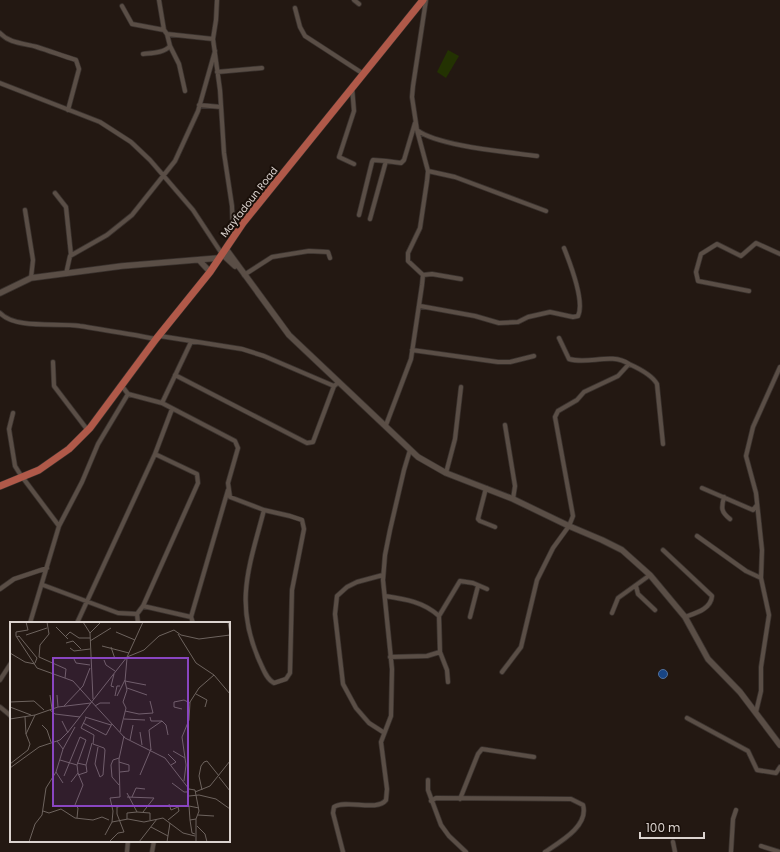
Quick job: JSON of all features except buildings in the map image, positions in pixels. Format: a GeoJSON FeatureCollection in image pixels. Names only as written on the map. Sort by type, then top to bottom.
{"type":"FeatureCollection","features":[{"type":"Feature","properties":{"kind":"main road","name":"Mayfadoun Road"},"geometry":{"type":"LineString","coordinates":[[0,482],[39,470],[69,449],[90,428],[210,272],[244,223],[362,73],[422,0]]}},
{"type":"Feature","properties":{"kind":"main road","name":"Mayfadoun Road"},"geometry":{"type":"LineString","coordinates":[[0,486],[22,476],[65,447],[96,419]]}},
{"type":"Feature","properties":{"kind":"street"},"geometry":{"type":"LineString","coordinates":[[160,0],[164,30],[179,64],[185,91]]}},
{"type":"Feature","properties":{"kind":"street"},"geometry":{"type":"LineString","coordinates":[[217,0],[217,16],[212,39],[218,72],[224,153],[232,216],[232,239]]}},
{"type":"Feature","properties":{"kind":"street"},"geometry":{"type":"LineString","coordinates":[[354,0],[359,4]]}},
{"type":"Feature","properties":{"kind":"street"},"geometry":{"type":"LineString","coordinates":[[426,0],[412,97],[417,130],[428,171],[420,228],[408,251],[408,261],[423,275],[432,274],[461,280]]}},
{"type":"Feature","properties":{"kind":"street"},"geometry":{"type":"LineString","coordinates":[[122,6],[132,24],[164,30]]}},
{"type":"Feature","properties":{"kind":"street"},"geometry":{"type":"LineString","coordinates":[[295,8],[300,27],[305,36],[362,73]]}},
{"type":"Feature","properties":{"kind":"street"},"geometry":{"type":"LineString","coordinates":[[0,33],[5,38],[13,42],[35,47],[76,60],[79,69],[68,110]]}},
{"type":"Feature","properties":{"kind":"street"},"geometry":{"type":"LineString","coordinates":[[167,34],[212,39]]}},
{"type":"Feature","properties":{"kind":"street"},"geometry":{"type":"LineString","coordinates":[[144,54],[164,50],[170,46]]}},
{"type":"Feature","properties":{"kind":"street"},"geometry":{"type":"LineString","coordinates":[[71,255],[107,235],[132,215],[175,161],[199,105],[215,51]]}},
{"type":"Feature","properties":{"kind":"street"},"geometry":{"type":"LineString","coordinates":[[218,72],[262,68]]}},
{"type":"Feature","properties":{"kind":"street"},"geometry":{"type":"LineString","coordinates":[[0,83],[100,122],[131,142],[163,175],[193,210],[222,254],[244,274],[290,335],[386,425],[410,450],[426,463],[446,473],[513,499],[622,550],[650,575],[685,617],[708,659],[740,692],[780,745]]}},
{"type":"Feature","properties":{"kind":"street"},"geometry":{"type":"LineString","coordinates":[[352,87],[354,112],[339,157],[354,164]]}},
{"type":"Feature","properties":{"kind":"street"},"geometry":{"type":"LineString","coordinates":[[199,105],[221,107]]}},
{"type":"Feature","properties":{"kind":"street"},"geometry":{"type":"LineString","coordinates":[[359,215],[373,160],[401,162],[404,160],[416,120]]}},
{"type":"Feature","properties":{"kind":"street"},"geometry":{"type":"LineString","coordinates":[[417,130],[425,137],[489,150],[536,156]]}},
{"type":"Feature","properties":{"kind":"street"},"geometry":{"type":"LineString","coordinates":[[370,219],[386,161]]}},
{"type":"Feature","properties":{"kind":"street"},"geometry":{"type":"LineString","coordinates":[[428,171],[455,177],[546,211]]}},
{"type":"Feature","properties":{"kind":"street"},"geometry":{"type":"LineString","coordinates":[[56,193],[66,207],[71,255],[66,274]]}},
{"type":"Feature","properties":{"kind":"street"},"geometry":{"type":"LineString","coordinates":[[26,210],[33,260],[31,278]]}},
{"type":"Feature","properties":{"kind":"street"},"geometry":{"type":"LineString","coordinates":[[232,216],[234,223],[244,223]]}},
{"type":"Feature","properties":{"kind":"street"},"geometry":{"type":"LineString","coordinates":[[749,291],[698,281],[696,272],[700,254],[717,244],[742,256],[756,243],[780,254]]}},
{"type":"Feature","properties":{"kind":"street"},"geometry":{"type":"LineString","coordinates":[[420,306],[475,316],[499,323],[518,322],[528,317],[550,312],[573,317],[578,316],[581,306],[579,296],[570,260],[564,248]]}},
{"type":"Feature","properties":{"kind":"street"},"geometry":{"type":"LineString","coordinates":[[244,274],[272,256],[318,251],[328,252],[330,258]]}},
{"type":"Feature","properties":{"kind":"street"},"geometry":{"type":"LineString","coordinates":[[0,293],[31,278],[122,266],[200,260],[222,254]]}},
{"type":"Feature","properties":{"kind":"street"},"geometry":{"type":"LineString","coordinates":[[200,260],[210,272]]}},
{"type":"Feature","properties":{"kind":"street"},"geometry":{"type":"LineString","coordinates":[[386,425],[408,371],[420,306],[423,275]]}},
{"type":"Feature","properties":{"kind":"street"},"geometry":{"type":"LineString","coordinates":[[0,312],[14,320],[33,324],[80,326],[242,350],[264,356],[334,386]]}},
{"type":"Feature","properties":{"kind":"street"},"geometry":{"type":"LineString","coordinates":[[559,338],[569,359],[591,361],[612,358],[622,360],[644,372],[654,380],[656,384],[663,444]]}},
{"type":"Feature","properties":{"kind":"street"},"geometry":{"type":"LineString","coordinates":[[162,403],[190,342]]}},
{"type":"Feature","properties":{"kind":"street"},"geometry":{"type":"LineString","coordinates":[[412,350],[498,362],[510,362],[534,356]]}},
{"type":"Feature","properties":{"kind":"street"},"geometry":{"type":"LineString","coordinates":[[53,362],[54,386],[86,428]]}},
{"type":"Feature","properties":{"kind":"street"},"geometry":{"type":"LineString","coordinates":[[502,672],[521,647],[538,580],[553,548],[569,526],[573,516],[555,415],[588,390],[618,376],[629,364]]}},
{"type":"Feature","properties":{"kind":"street"},"geometry":{"type":"LineString","coordinates":[[756,712],[761,691],[761,667],[769,615],[761,578],[762,550],[756,493],[746,456],[754,427],[780,367]]}},
{"type":"Feature","properties":{"kind":"street"},"geometry":{"type":"LineString","coordinates":[[175,376],[306,443],[313,442],[334,386],[339,382]]}},
{"type":"Feature","properties":{"kind":"street"},"geometry":{"type":"LineString","coordinates":[[122,386],[128,394],[162,403],[235,441],[238,448],[229,478],[228,489],[191,617],[193,622]]}},
{"type":"Feature","properties":{"kind":"street"},"geometry":{"type":"LineString","coordinates":[[446,473],[455,439],[461,387]]}},
{"type":"Feature","properties":{"kind":"street"},"geometry":{"type":"LineString","coordinates":[[30,622],[43,585],[59,526],[82,482],[98,444],[128,394]]}},
{"type":"Feature","properties":{"kind":"street"},"geometry":{"type":"LineString","coordinates":[[77,622],[86,600],[155,454],[172,409]]}},
{"type":"Feature","properties":{"kind":"street"},"geometry":{"type":"LineString","coordinates":[[13,413],[9,428],[16,466],[59,526]]}},
{"type":"Feature","properties":{"kind":"street"},"geometry":{"type":"LineString","coordinates":[[505,425],[515,486],[513,499]]}},
{"type":"Feature","properties":{"kind":"street"},"geometry":{"type":"LineString","coordinates":[[343,852],[333,813],[334,807],[341,804],[380,805],[386,800],[387,789],[381,742],[383,732],[391,716],[390,657],[383,575],[390,530],[410,450]]}},
{"type":"Feature","properties":{"kind":"street"},"geometry":{"type":"LineString","coordinates":[[138,622],[137,614],[143,606],[198,483],[197,474],[155,454]]}},
{"type":"Feature","properties":{"kind":"street"},"geometry":{"type":"LineString","coordinates":[[486,488],[478,519],[480,522],[495,527]]}},
{"type":"Feature","properties":{"kind":"street"},"geometry":{"type":"LineString","coordinates":[[702,488],[753,510],[757,505]]}},
{"type":"Feature","properties":{"kind":"street"},"geometry":{"type":"LineString","coordinates":[[228,489],[230,497],[264,510],[302,520],[304,529],[292,590],[290,673],[286,679],[274,683],[269,680],[255,650],[248,632],[245,611],[246,580],[264,510]]}},
{"type":"Feature","properties":{"kind":"street"},"geometry":{"type":"LineString","coordinates":[[724,497],[721,510],[723,514],[730,519]]}},
{"type":"Feature","properties":{"kind":"street"},"geometry":{"type":"LineString","coordinates":[[697,536],[746,571],[761,578]]}},
{"type":"Feature","properties":{"kind":"street"},"geometry":{"type":"LineString","coordinates":[[663,550],[712,596],[707,606],[700,612],[685,617]]}},
{"type":"Feature","properties":{"kind":"street"},"geometry":{"type":"LineString","coordinates":[[0,589],[14,579],[47,568]]}},
{"type":"Feature","properties":{"kind":"street"},"geometry":{"type":"LineString","coordinates":[[383,575],[347,587],[337,596],[335,614],[343,684],[356,708],[369,723],[383,732]]}},
{"type":"Feature","properties":{"kind":"street"},"geometry":{"type":"LineString","coordinates":[[612,613],[618,598],[650,575]]}},
{"type":"Feature","properties":{"kind":"street"},"geometry":{"type":"LineString","coordinates":[[448,682],[447,670],[440,652],[439,616],[460,582],[473,583],[487,589]]}},
{"type":"Feature","properties":{"kind":"street"},"geometry":{"type":"LineString","coordinates":[[43,585],[118,613],[137,614]]}},
{"type":"Feature","properties":{"kind":"street"},"geometry":{"type":"LineString","coordinates":[[470,617],[478,586]]}},
{"type":"Feature","properties":{"kind":"street"},"geometry":{"type":"LineString","coordinates":[[636,586],[638,594],[655,610]]}},
{"type":"Feature","properties":{"kind":"street"},"geometry":{"type":"LineString","coordinates":[[385,596],[421,604],[439,616]]}},
{"type":"Feature","properties":{"kind":"street"},"geometry":{"type":"LineString","coordinates":[[143,606],[191,617]]}},
{"type":"Feature","properties":{"kind":"street"},"geometry":{"type":"LineString","coordinates":[[390,657],[427,656],[440,652]]}},
{"type":"Feature","properties":{"kind":"street"},"geometry":{"type":"LineString","coordinates":[[0,680],[10,665]]}},
{"type":"Feature","properties":{"kind":"street"},"geometry":{"type":"LineString","coordinates":[[0,707],[10,715]]}},
{"type":"Feature","properties":{"kind":"street"},"geometry":{"type":"LineString","coordinates":[[687,718],[748,751],[757,770],[776,773],[780,767]]}},
{"type":"Feature","properties":{"kind":"street"},"geometry":{"type":"LineString","coordinates":[[460,798],[478,754],[482,749],[534,757]]}},
{"type":"Feature","properties":{"kind":"street"},"geometry":{"type":"LineString","coordinates":[[428,780],[428,790],[431,801],[442,828],[466,852]]}},
{"type":"Feature","properties":{"kind":"street"},"geometry":{"type":"LineString","coordinates":[[431,801],[436,798],[460,798],[571,799],[579,802],[583,805],[584,814],[580,824],[545,852]]}},
{"type":"Feature","properties":{"kind":"street"},"geometry":{"type":"LineString","coordinates":[[731,852],[733,819],[736,810]]}},
{"type":"Feature","properties":{"kind":"street"},"geometry":{"type":"LineString","coordinates":[[127,852],[128,842]]}},
{"type":"Feature","properties":{"kind":"street"},"geometry":{"type":"LineString","coordinates":[[152,852],[154,842]]}},
{"type":"Feature","properties":{"kind":"street"},"geometry":{"type":"LineString","coordinates":[[673,842],[675,852]]}},
{"type":"Feature","properties":{"kind":"street"},"geometry":{"type":"LineString","coordinates":[[761,846],[780,852]]}},
{"type":"Feature","properties":{"kind":"green space"},"geometry":{"type":"Polygon","coordinates":[[[448,50],[459,56],[446,78],[437,72],[448,50]]]}},
{"type":"Feature","properties":{"kind":"water"},"geometry":{"type":"Polygon","coordinates":[[[661,670],[665,670],[667,674],[665,678],[661,678],[659,676],[659,672],[661,670]]]}}]}
